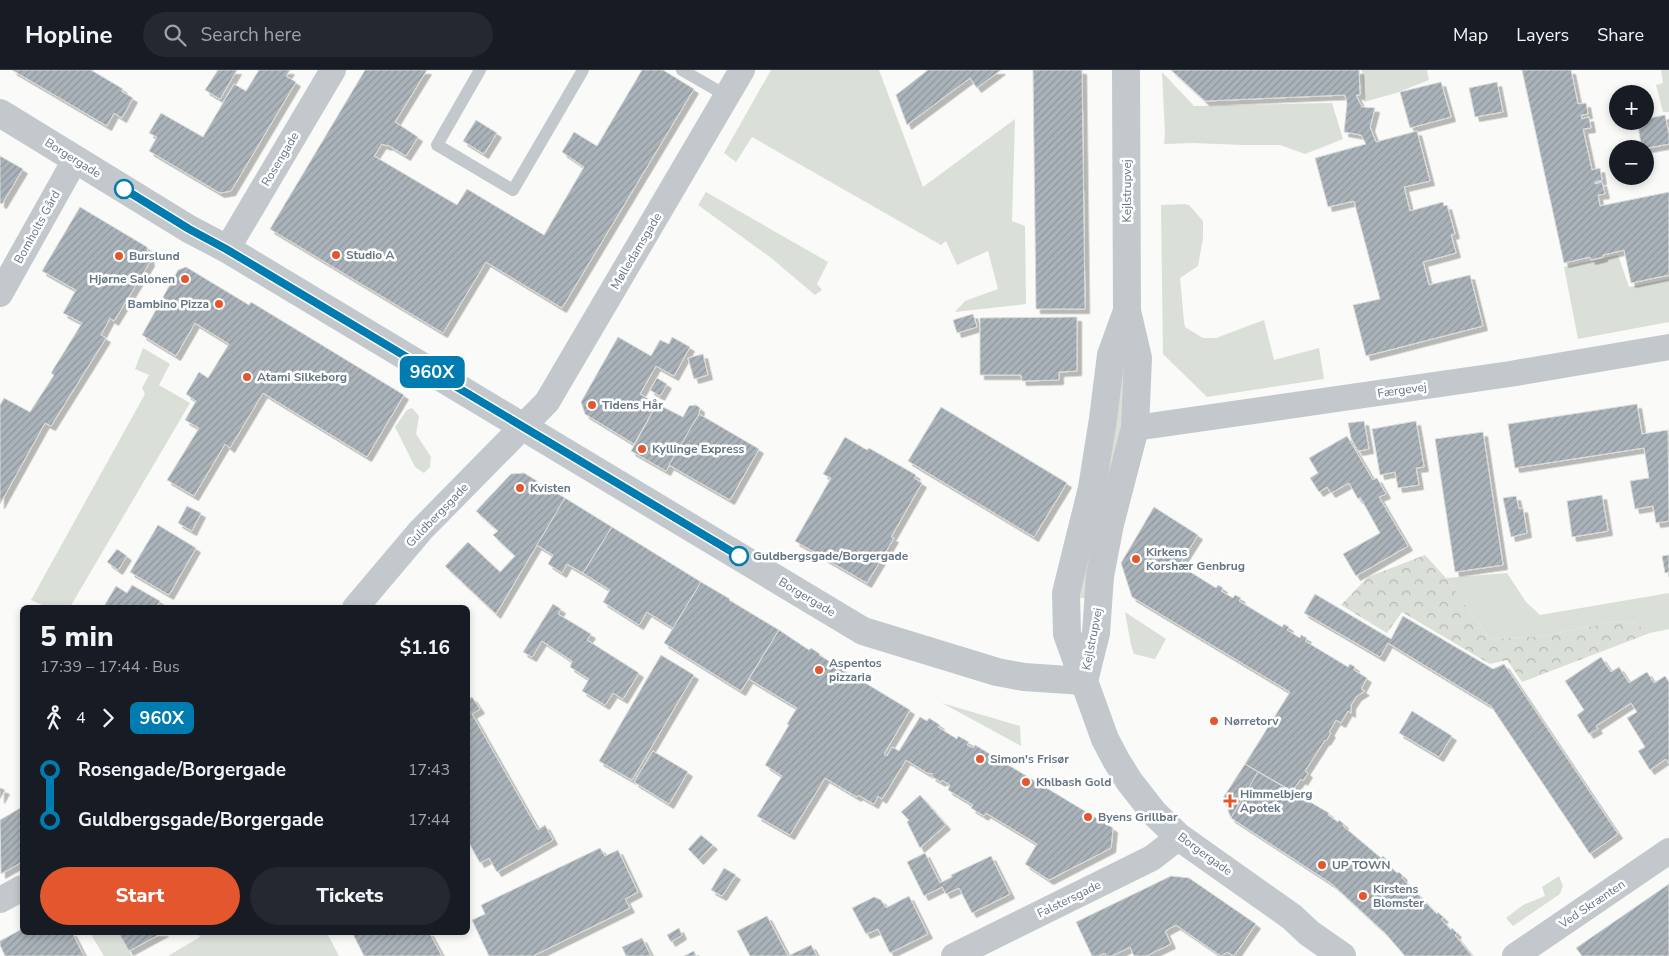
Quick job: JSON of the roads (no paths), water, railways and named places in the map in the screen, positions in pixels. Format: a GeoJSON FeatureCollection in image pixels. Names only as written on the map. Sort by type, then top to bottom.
{"type":"FeatureCollection","features":[{"type":"Feature","properties":{"kind":"street","name":"Rosengade"},"geometry":{"type":"LineString","coordinates":[[226,249],[333,70]]}},
{"type":"Feature","properties":{"kind":"street","name":"Mølledamsgade"},"geometry":{"type":"LineString","coordinates":[[523,426],[547,402],[742,70]]}},
{"type":"Feature","properties":{"kind":"street","name":"Kejlstrupvej"},"geometry":{"type":"LineString","coordinates":[[1084,681],[1096,633],[1100,576],[1108,532],[1135,428],[1138,358],[1127,311],[1126,70]]}},
{"type":"Feature","properties":{"kind":"street","name":"Borgergade"},"geometry":{"type":"LineString","coordinates":[[0,113],[74,160],[523,426],[863,631],[997,672],[1024,678],[1084,681],[1105,739],[1116,760],[1129,781],[1154,813],[1179,836],[1292,917],[1309,933],[1342,956]]}},
{"type":"Feature","properties":{"kind":"street","name":"Bomholts Gård"},"geometry":{"type":"LineString","coordinates":[[0,294],[74,160]]}},
{"type":"Feature","properties":{"kind":"street","name":"Kejlstrupvej"},"geometry":{"type":"LineString","coordinates":[[1084,681],[1067,634],[1066,593],[1092,488],[1111,354],[1127,311]]}},
{"type":"Feature","properties":{"kind":"street","name":"Færgevej"},"geometry":{"type":"LineString","coordinates":[[1135,428],[1510,374],[1669,347]]}},
{"type":"Feature","properties":{"kind":"street","name":"Guldbergsgade"},"geometry":{"type":"LineString","coordinates":[[358,605],[421,530],[523,426]]}},
{"type":"Feature","properties":{"kind":"street","name":"Falstersgade"},"geometry":{"type":"LineString","coordinates":[[954,956],[1152,858],[1179,836]]}},
{"type":"Feature","properties":{"kind":"street","name":"Ved Skrænten"},"geometry":{"type":"LineString","coordinates":[[1515,956],[1669,851]]}},
{"type":"Feature","properties":{"kind":"street"},"geometry":{"type":"LineString","coordinates":[[0,900],[20,889]]}},
{"type":"Feature","properties":{"kind":"street","name":"Borgergade"},"geometry":{"type":"LineString","coordinates":[[1309,933],[1323,956]]}},
{"type":"Feature","properties":{"kind":"lane"},"geometry":{"type":"LineString","coordinates":[[480,70],[437,145],[513,190],[582,70]]}},
{"type":"Feature","properties":{"kind":"lane"},"geometry":{"type":"LineString","coordinates":[[682,70],[727,96]]}},
{"type":"Feature","properties":{"kind":"place","name":"Studio A"},"geometry":{"type":"Point","coordinates":[336,255]}},
{"type":"Feature","properties":{"kind":"place","name":"Burslund"},"geometry":{"type":"Point","coordinates":[119,256]}},
{"type":"Feature","properties":{"kind":"place","name":"Hjørne Salonen"},"geometry":{"type":"Point","coordinates":[185,279]}},
{"type":"Feature","properties":{"kind":"place","name":"Bambino Pizza"},"geometry":{"type":"Point","coordinates":[219,304]}},
{"type":"Feature","properties":{"kind":"place","name":"Atami Silkeborg"},"geometry":{"type":"Point","coordinates":[247,377]}},
{"type":"Feature","properties":{"kind":"place","name":"Tidens Hår"},"geometry":{"type":"Point","coordinates":[592,405]}},
{"type":"Feature","properties":{"kind":"place","name":"Kyllinge Express"},"geometry":{"type":"Point","coordinates":[642,449]}},
{"type":"Feature","properties":{"kind":"place","name":"Kvisten"},"geometry":{"type":"Point","coordinates":[520,488]}},
{"type":"Feature","properties":{"kind":"place","name":"Guldbergsgade/Borgergade"},"geometry":{"type":"Point","coordinates":[739,556]}},
{"type":"Feature","properties":{"kind":"place","name":"Kirkens Korshær Genbrug"},"geometry":{"type":"Point","coordinates":[1136,559]}},
{"type":"Feature","properties":{"kind":"place","name":"Aspentos pizzaria"},"geometry":{"type":"Point","coordinates":[819,670]}},
{"type":"Feature","properties":{"kind":"place","name":"Nørretorv"},"geometry":{"type":"Point","coordinates":[1214,721]}},
{"type":"Feature","properties":{"kind":"place","name":"Simon's Frisør"},"geometry":{"type":"Point","coordinates":[980,759]}},
{"type":"Feature","properties":{"kind":"place","name":"Khlbash Gold"},"geometry":{"type":"Point","coordinates":[1026,782]}},
{"type":"Feature","properties":{"kind":"place","name":"Himmelbjerg Apotek"},"geometry":{"type":"Point","coordinates":[1230,801]}},
{"type":"Feature","properties":{"kind":"place","name":"Byens Grillbar"},"geometry":{"type":"Point","coordinates":[1088,817]}},
{"type":"Feature","properties":{"kind":"place","name":"UP TOWN"},"geometry":{"type":"Point","coordinates":[1322,865]}},
{"type":"Feature","properties":{"kind":"place","name":"Kirstens Blomster"},"geometry":{"type":"Point","coordinates":[1363,896]}}]}
